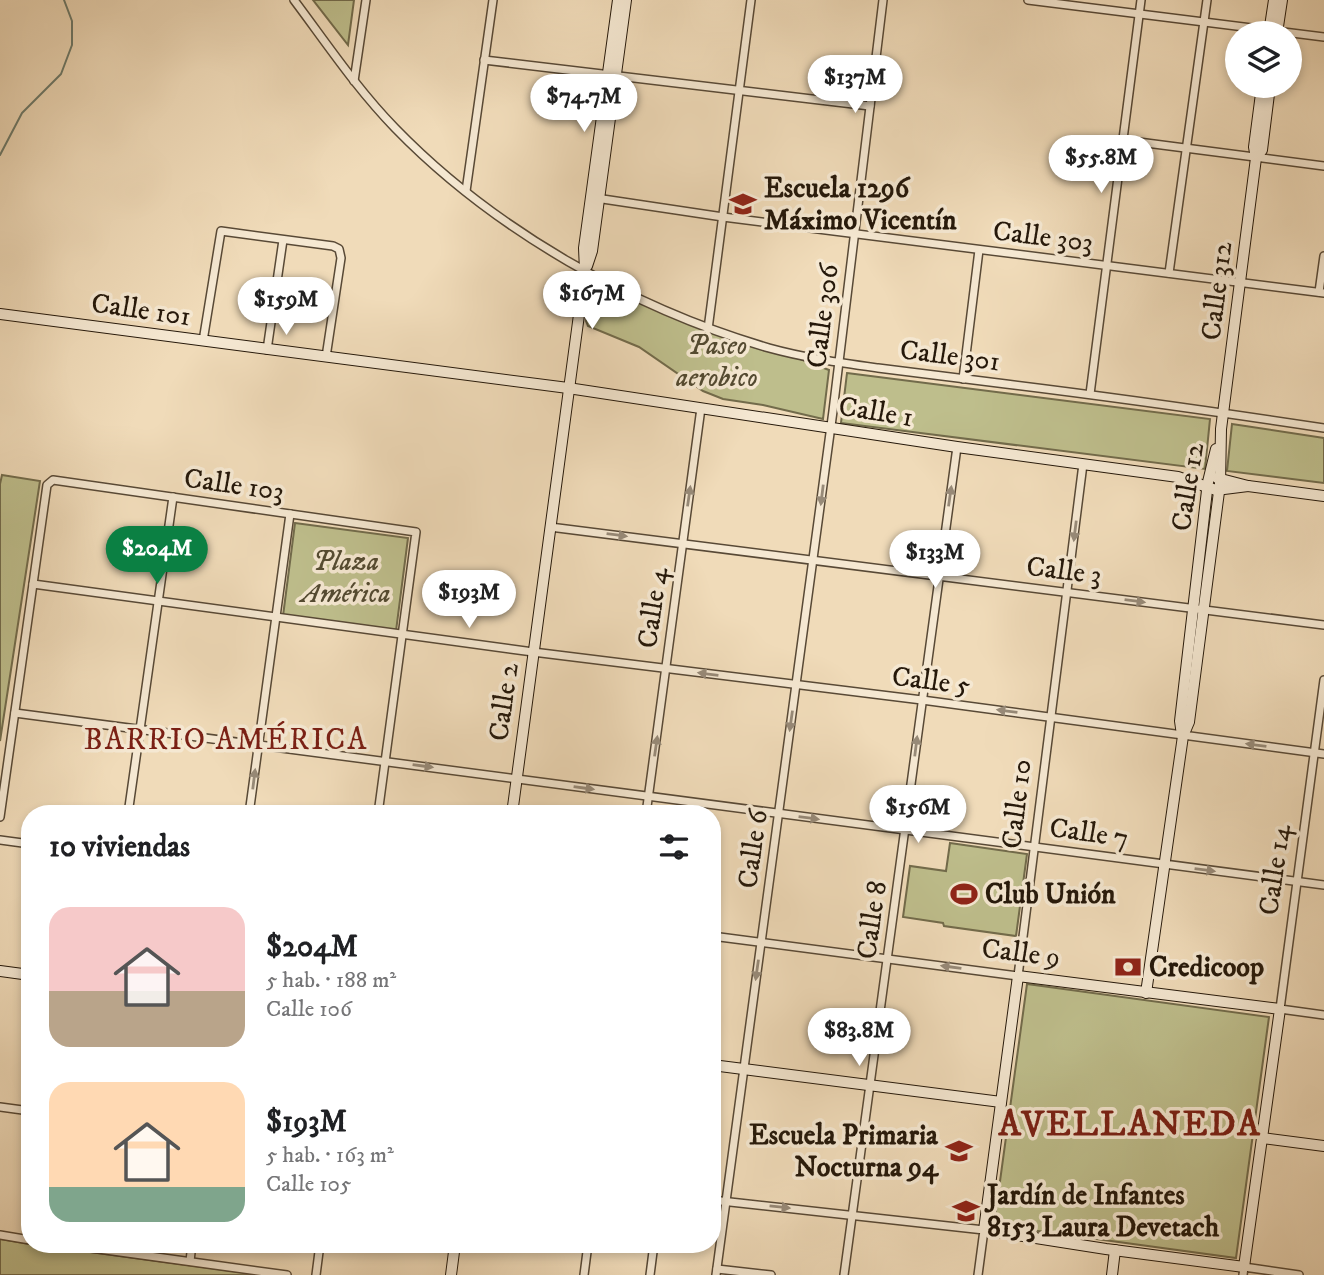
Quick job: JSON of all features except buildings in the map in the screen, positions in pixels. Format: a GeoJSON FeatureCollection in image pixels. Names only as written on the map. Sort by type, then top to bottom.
{"type":"FeatureCollection","features":[{"type":"Feature","properties":{"kind":"street","name":"Calle 301"},"geometry":{"type":"LineString","coordinates":[[294,0],[355,81],[396,129],[466,191],[515,227],[585,270],[708,329],[773,349],[838,362],[1090,394],[1324,428]]}},
{"type":"Feature","properties":{"kind":"street"},"geometry":{"type":"LineString","coordinates":[[355,81],[366,0]]}},
{"type":"Feature","properties":{"kind":"street"},"geometry":{"type":"LineString","coordinates":[[466,191],[493,0]]}},
{"type":"Feature","properties":{"kind":"street"},"geometry":{"type":"LineString","coordinates":[[612,74],[618,0]]}},
{"type":"Feature","properties":{"kind":"street"},"geometry":{"type":"LineString","coordinates":[[612,74],[626,0]]}},
{"type":"Feature","properties":{"kind":"street"},"geometry":{"type":"LineString","coordinates":[[708,329],[751,0]]}},
{"type":"Feature","properties":{"kind":"street","name":"Calle 306"},"geometry":{"type":"LineString","coordinates":[[831,428],[883,0]]}},
{"type":"Feature","properties":{"kind":"street"},"geometry":{"type":"LineString","coordinates":[[1028,0],[1225,24]]}},
{"type":"Feature","properties":{"kind":"street"},"geometry":{"type":"LineString","coordinates":[[1090,394],[1141,0]]}},
{"type":"Feature","properties":{"kind":"street"},"geometry":{"type":"LineString","coordinates":[[1169,273],[1207,0]]}},
{"type":"Feature","properties":{"kind":"street"},"geometry":{"type":"LineString","coordinates":[[1273,21],[1274,0]]}},
{"type":"Feature","properties":{"kind":"street"},"geometry":{"type":"LineString","coordinates":[[1276,21],[1282,0]]}},
{"type":"Feature","properties":{"kind":"street"},"geometry":{"type":"LineString","coordinates":[[1302,35],[1324,37]]}},
{"type":"Feature","properties":{"kind":"street"},"geometry":{"type":"LineString","coordinates":[[484,60],[870,106]]}},
{"type":"Feature","properties":{"kind":"street","name":"Calle 2"},"geometry":{"type":"LineString","coordinates":[[513,805],[585,270],[584,248],[595,198],[612,74]]}},
{"type":"Feature","properties":{"kind":"street","name":"Calle 312"},"geometry":{"type":"LineString","coordinates":[[1221,429],[1256,158],[1254,147],[1260,98]]}},
{"type":"Feature","properties":{"kind":"street","name":"Calle 312"},"geometry":{"type":"LineString","coordinates":[[1256,158],[1262,150],[1268,98]]}},
{"type":"Feature","properties":{"kind":"street"},"geometry":{"type":"LineString","coordinates":[[1123,140],[1324,166]]}},
{"type":"Feature","properties":{"kind":"street","name":"Calle 303"},"geometry":{"type":"LineString","coordinates":[[595,198],[723,217],[1322,293]]}},
{"type":"Feature","properties":{"kind":"street"},"geometry":{"type":"LineString","coordinates":[[204,341],[221,231],[332,246],[339,249],[341,258],[326,358]]}},
{"type":"Feature","properties":{"kind":"street"},"geometry":{"type":"LineString","coordinates":[[267,349],[283,240]]}},
{"type":"Feature","properties":{"kind":"street"},"geometry":{"type":"LineString","coordinates":[[963,379],[979,250]]}},
{"type":"Feature","properties":{"kind":"street"},"geometry":{"type":"LineString","coordinates":[[1322,293],[1324,256]]}},
{"type":"Feature","properties":{"kind":"street","name":"Calle 101"},"geometry":{"type":"LineString","coordinates":[[0,314],[568,388]]}},
{"type":"Feature","properties":{"kind":"street","name":"Calle 1"},"geometry":{"type":"LineString","coordinates":[[568,388],[957,447],[1324,496]]}},
{"type":"Feature","properties":{"kind":"street","name":"Calle 4"},"geometry":{"type":"LineString","coordinates":[[648,805],[701,408]]}},
{"type":"Feature","properties":{"kind":"street","name":"Calle 6"},"geometry":{"type":"LineString","coordinates":[[721,1236],[831,428]]}},
{"type":"Feature","properties":{"kind":"street","name":"Calle 12"},"geometry":{"type":"LineString","coordinates":[[1199,609],[1212,481],[1221,429]]}},
{"type":"Feature","properties":{"kind":"street","name":"Calle 8"},"geometry":{"type":"LineString","coordinates":[[844,1275],[957,447]]}},
{"type":"Feature","properties":{"kind":"street","name":"Calle 10"},"geometry":{"type":"LineString","coordinates":[[978,1275],[1083,464]]}},
{"type":"Feature","properties":{"kind":"street","name":"Calle 103"},"geometry":{"type":"LineString","coordinates":[[33,584],[47,485],[53,480],[416,532],[402,635]]}},
{"type":"Feature","properties":{"kind":"street","name":"Calle 1"},"geometry":{"type":"LineString","coordinates":[[1212,481],[1219,490],[1248,486]]}},
{"type":"Feature","properties":{"kind":"street","name":"Calle 12"},"geometry":{"type":"LineString","coordinates":[[1146,993],[1182,736],[1180,721],[1219,490]]}},
{"type":"Feature","properties":{"kind":"street"},"geometry":{"type":"LineString","coordinates":[[129,805],[173,497]]}},
{"type":"Feature","properties":{"kind":"street"},"geometry":{"type":"LineString","coordinates":[[250,805],[290,514]]}},
{"type":"Feature","properties":{"kind":"street","name":"Calle 3"},"geometry":{"type":"LineString","coordinates":[[550,527],[1324,625]]}},
{"type":"Feature","properties":{"kind":"street"},"geometry":{"type":"LineString","coordinates":[[0,817],[33,584]]}},
{"type":"Feature","properties":{"kind":"street","name":"Calle 5"},"geometry":{"type":"LineString","coordinates":[[33,584],[402,635],[1324,754]]}},
{"type":"Feature","properties":{"kind":"street"},"geometry":{"type":"LineString","coordinates":[[379,805],[402,635]]}},
{"type":"Feature","properties":{"kind":"street","name":"Calle 14"},"geometry":{"type":"LineString","coordinates":[[1244,1271],[1324,680]]}},
{"type":"Feature","properties":{"kind":"street","name":"Calle 7"},"geometry":{"type":"LineString","coordinates":[[15,713],[710,805]]}},
{"type":"Feature","properties":{"kind":"street","name":"Calle 7"},"geometry":{"type":"LineString","coordinates":[[721,806],[1324,885]]}},
{"type":"Feature","properties":{"kind":"street"},"geometry":{"type":"LineString","coordinates":[[0,840],[21,843]]}},
{"type":"Feature","properties":{"kind":"street","name":"Calle 9"},"geometry":{"type":"LineString","coordinates":[[721,937],[1324,1015]]}},
{"type":"Feature","properties":{"kind":"street"},"geometry":{"type":"LineString","coordinates":[[0,971],[21,974]]}},
{"type":"Feature","properties":{"kind":"street"},"geometry":{"type":"LineString","coordinates":[[721,1066],[1001,1102]]}},
{"type":"Feature","properties":{"kind":"street"},"geometry":{"type":"LineString","coordinates":[[0,1107],[21,1110]]}},
{"type":"Feature","properties":{"kind":"street"},"geometry":{"type":"LineString","coordinates":[[1262,1138],[1324,1146]]}},
{"type":"Feature","properties":{"kind":"street"},"geometry":{"type":"LineString","coordinates":[[721,1201],[984,1230],[1244,1271],[1299,1275]]}},
{"type":"Feature","properties":{"kind":"street"},"geometry":{"type":"LineString","coordinates":[[0,1235],[21,1238]]}},
{"type":"Feature","properties":{"kind":"street"},"geometry":{"type":"LineString","coordinates":[[1112,1275],[1115,1250]]}},
{"type":"Feature","properties":{"kind":"street"},"geometry":{"type":"LineString","coordinates":[[130,1253],[287,1275]]}},
{"type":"Feature","properties":{"kind":"street"},"geometry":{"type":"LineString","coordinates":[[190,1261],[191,1253]]}},
{"type":"Feature","properties":{"kind":"street"},"geometry":{"type":"LineString","coordinates":[[316,1275],[319,1253]]}},
{"type":"Feature","properties":{"kind":"street"},"geometry":{"type":"LineString","coordinates":[[451,1275],[454,1253]]}},
{"type":"Feature","properties":{"kind":"street"},"geometry":{"type":"LineString","coordinates":[[584,1275],[587,1253]]}},
{"type":"Feature","properties":{"kind":"street"},"geometry":{"type":"LineString","coordinates":[[650,1275],[653,1253]]}},
{"type":"Feature","properties":{"kind":"street","name":"Calle 6"},"geometry":{"type":"LineString","coordinates":[[716,1272],[719,1253]]}},
{"type":"Feature","properties":{"kind":"street"},"geometry":{"type":"LineString","coordinates":[[716,1272],[771,1275]]}},
{"type":"Feature","properties":{"kind":"green space"},"geometry":{"type":"Polygon","coordinates":[[[313,0],[354,0],[348,45],[313,0]]]}},
{"type":"Feature","properties":{"kind":"green space","name":"Paseo aerobico"},"geometry":{"type":"Polygon","coordinates":[[[594,281],[829,370],[823,419],[723,399],[703,391],[639,347],[588,326],[586,321],[594,281]]]}},
{"type":"Feature","properties":{"kind":"green space"},"geometry":{"type":"Polygon","coordinates":[[[847,373],[1210,419],[1205,469],[841,423],[847,373]]]}},
{"type":"Feature","properties":{"kind":"green space"},"geometry":{"type":"Polygon","coordinates":[[[1232,424],[1324,438],[1324,483],[1227,471],[1232,424]]]}},
{"type":"Feature","properties":{"kind":"green space"},"geometry":{"type":"Polygon","coordinates":[[[2,475],[40,481],[0,741],[0,484],[2,475]]]}},
{"type":"Feature","properties":{"kind":"green space","name":"Plaza América"},"geometry":{"type":"Polygon","coordinates":[[[295,523],[408,538],[396,631],[283,616],[295,523]]]}},
{"type":"Feature","properties":{"kind":"green space","name":"Club Unión"},"geometry":{"type":"Polygon","coordinates":[[[950,843],[1027,854],[1016,936],[903,917],[910,866],[946,871],[950,843]]]}},
{"type":"Feature","properties":{"kind":"green space"},"geometry":{"type":"Polygon","coordinates":[[[1027,984],[1269,1017],[1236,1258],[994,1225],[1027,984]]]}},
{"type":"Feature","properties":{"kind":"green space"},"geometry":{"type":"Polygon","coordinates":[[[0,1239],[21,1242],[21,1253],[97,1253],[262,1275],[0,1275],[0,1239]]]}},
{"type":"Feature","properties":{"kind":"waterway"},"geometry":{"type":"LineString","coordinates":[[0,155],[22,113],[61,74],[72,45],[72,21],[64,0]]}},
{"type":"Feature","properties":{"kind":"place","name":"Escuela 1296 Máximo Vicentín"},"geometry":{"type":"Point","coordinates":[743,204]}},
{"type":"Feature","properties":{"kind":"place","name":"Club Unión"},"geometry":{"type":"Point","coordinates":[964,894]}},
{"type":"Feature","properties":{"kind":"place","name":"Credicoop"},"geometry":{"type":"Point","coordinates":[1128,967]}},
{"type":"Feature","properties":{"kind":"place","name":"Escuela Primaria Nocturna 94"},"geometry":{"type":"Point","coordinates":[959,1151]}},
{"type":"Feature","properties":{"kind":"place","name":"Jardín de Infantes 8153 Laura Devetach"},"geometry":{"type":"Point","coordinates":[966,1211]}},
{"type":"Feature","properties":{"kind":"district","name":"BARRIO AMÉRICA"},"geometry":{"type":"Point","coordinates":[226,740]}},
{"type":"Feature","properties":{"kind":"district","name":"AVELLANEDA"},"geometry":{"type":"Point","coordinates":[1130,1125]}}]}
